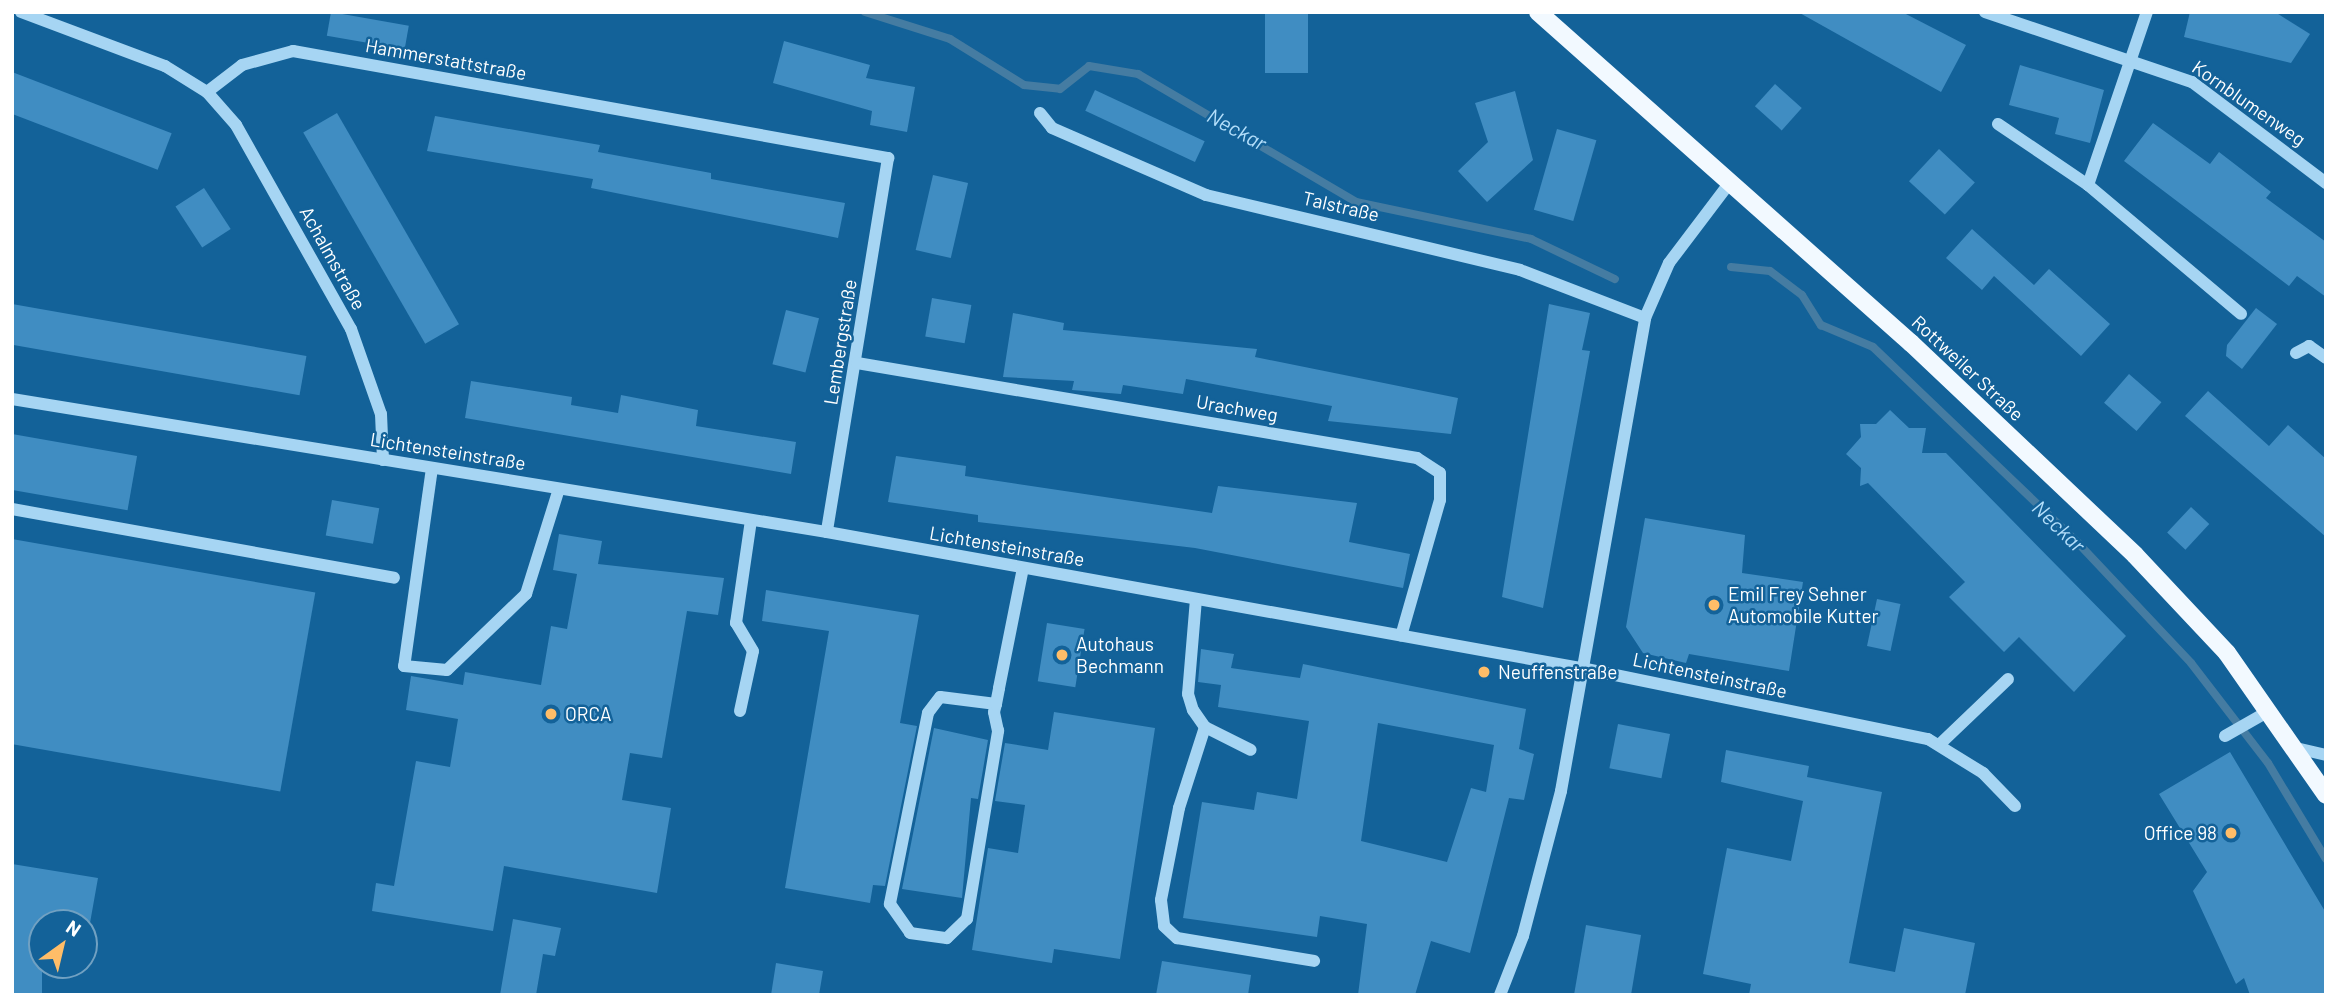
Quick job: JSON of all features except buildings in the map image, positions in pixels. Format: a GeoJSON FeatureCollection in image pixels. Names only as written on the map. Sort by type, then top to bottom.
{"type":"FeatureCollection","features":[{"type":"Feature","properties":{"kind":"main road","name":"Rottweiler Straße"},"geometry":{"type":"LineString","coordinates":[[1538,12],[1731,181],[2135,555],[2227,653],[2264,714],[2296,748],[2326,795]]}},
{"type":"Feature","properties":{"kind":"street"},"geometry":{"type":"LineString","coordinates":[[21,12],[165,65],[207,92]]}},
{"type":"Feature","properties":{"kind":"street","name":"Kornblumenweg"},"geometry":{"type":"LineString","coordinates":[[1985,12],[2136,60],[2192,82],[2326,183]]}},
{"type":"Feature","properties":{"kind":"street"},"geometry":{"type":"LineString","coordinates":[[2088,186],[2136,60],[2147,12]]}},
{"type":"Feature","properties":{"kind":"street","name":"Hammerstattstraße"},"geometry":{"type":"LineString","coordinates":[[207,92],[242,65],[293,51],[888,158]]}},
{"type":"Feature","properties":{"kind":"street","name":"Achalmstraße"},"geometry":{"type":"LineString","coordinates":[[207,92],[236,125],[351,329],[381,414],[383,460]]}},
{"type":"Feature","properties":{"kind":"street","name":"Talstraße"},"geometry":{"type":"LineString","coordinates":[[1040,113],[1052,128],[1206,195],[1520,270],[1644,318]]}},
{"type":"Feature","properties":{"kind":"street"},"geometry":{"type":"LineString","coordinates":[[1998,124],[2088,186],[2241,314]]}},
{"type":"Feature","properties":{"kind":"street","name":"Lembergstraße"},"geometry":{"type":"LineString","coordinates":[[827,532],[857,363],[888,158]]}},
{"type":"Feature","properties":{"kind":"street"},"geometry":{"type":"LineString","coordinates":[[1500,995],[1523,936],[1586,669],[1644,318],[1670,263],[1731,181]]}},
{"type":"Feature","properties":{"kind":"street"},"geometry":{"type":"LineString","coordinates":[[2296,353],[2309,346],[2326,358]]}},
{"type":"Feature","properties":{"kind":"street","name":"Urachweg"},"geometry":{"type":"LineString","coordinates":[[857,363],[1417,458],[1440,473],[1440,500],[1401,636]]}},
{"type":"Feature","properties":{"kind":"street","name":"Lichtensteinstraße"},"geometry":{"type":"LineString","coordinates":[[12,399],[827,532],[1586,669],[1940,744],[1983,773],[2015,806]]}},
{"type":"Feature","properties":{"kind":"street"},"geometry":{"type":"LineString","coordinates":[[432,468],[404,666],[447,670],[526,594],[559,489]]}},
{"type":"Feature","properties":{"kind":"street"},"geometry":{"type":"LineString","coordinates":[[12,509],[394,578]]}},
{"type":"Feature","properties":{"kind":"street"},"geometry":{"type":"LineString","coordinates":[[740,711],[753,651],[736,623],[751,520]]}},
{"type":"Feature","properties":{"kind":"street"},"geometry":{"type":"LineString","coordinates":[[996,704],[940,697],[928,713],[890,904],[910,933],[947,938],[967,919],[998,731],[996,704],[1023,568]]}},
{"type":"Feature","properties":{"kind":"street"},"geometry":{"type":"LineString","coordinates":[[1195,599],[1188,694],[1205,727],[1251,750]]}},
{"type":"Feature","properties":{"kind":"street"},"geometry":{"type":"LineString","coordinates":[[1940,744],[2008,679]]}},
{"type":"Feature","properties":{"kind":"street"},"geometry":{"type":"LineString","coordinates":[[2225,736],[2264,714]]}},
{"type":"Feature","properties":{"kind":"street"},"geometry":{"type":"LineString","coordinates":[[1205,727],[1179,808],[1161,900],[1164,926],[1177,938],[1314,961]]}},
{"type":"Feature","properties":{"kind":"street"},"geometry":{"type":"LineString","coordinates":[[2296,748],[2326,755]]}},
{"type":"Feature","properties":{"kind":"waterway","name":"Neckar"},"geometry":{"type":"LineString","coordinates":[[865,12],[950,39],[1024,85],[1060,89],[1089,66],[1138,74],[1356,202],[1531,239],[1615,279]]}},
{"type":"Feature","properties":{"kind":"waterway","name":"Neckar"},"geometry":{"type":"LineString","coordinates":[[1731,267],[1770,271],[1802,295],[1821,325],[1873,347],[2078,543],[2191,663],[2268,763],[2326,859]]}},
{"type":"Feature","properties":{"kind":"place","name":"Emil Frey Sehner Automobile Kutter"},"geometry":{"type":"Point","coordinates":[1714,605]}},
{"type":"Feature","properties":{"kind":"place","name":"Autohaus Bechmann"},"geometry":{"type":"Point","coordinates":[1062,655]}},
{"type":"Feature","properties":{"kind":"place","name":"Neuffenstraße"},"geometry":{"type":"Point","coordinates":[1484,672]}},
{"type":"Feature","properties":{"kind":"place","name":"ORCA"},"geometry":{"type":"Point","coordinates":[551,714]}},
{"type":"Feature","properties":{"kind":"place","name":"Office 98"},"geometry":{"type":"Point","coordinates":[2231,833]}}]}
